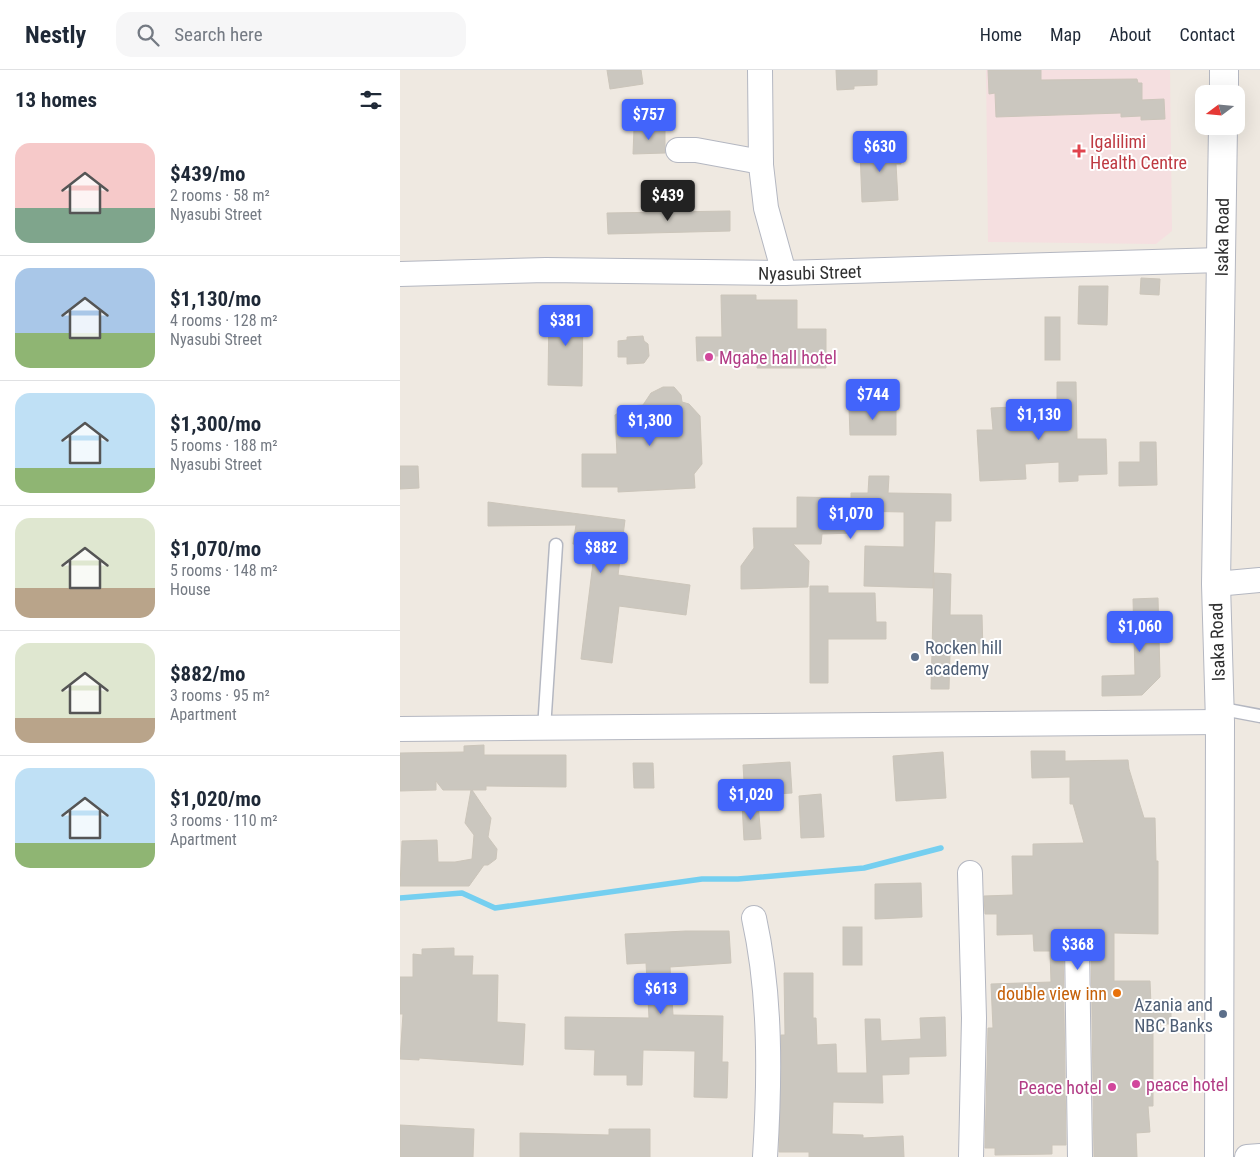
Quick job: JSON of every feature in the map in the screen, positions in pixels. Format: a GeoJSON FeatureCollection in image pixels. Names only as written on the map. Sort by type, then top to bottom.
{"type":"FeatureCollection","features":[{"type":"Feature","properties":{"kind":"street"},"geometry":{"type":"LineString","coordinates":[[760,70],[761,162],[766,208],[784,273]]}},
{"type":"Feature","properties":{"kind":"street"},"geometry":{"type":"LineString","coordinates":[[1224,70],[1224,85]]}},
{"type":"Feature","properties":{"kind":"street","name":"Isaka Road"},"geometry":{"type":"LineString","coordinates":[[1219,1157],[1220,716],[1216,584],[1223,135]]}},
{"type":"Feature","properties":{"kind":"street"},"geometry":{"type":"LineString","coordinates":[[678,150],[696,150],[761,162]]}},
{"type":"Feature","properties":{"kind":"street","name":"Nyasubi Street"},"geometry":{"type":"LineString","coordinates":[[400,274],[546,270],[784,273],[1221,260]]}},
{"type":"Feature","properties":{"kind":"street"},"geometry":{"type":"LineString","coordinates":[[1216,584],[1260,580]]}},
{"type":"Feature","properties":{"kind":"street"},"geometry":{"type":"LineString","coordinates":[[400,729],[544,729],[1220,716]]}},
{"type":"Feature","properties":{"kind":"street"},"geometry":{"type":"LineString","coordinates":[[970,873],[974,1009],[971,1157]]}},
{"type":"Feature","properties":{"kind":"street"},"geometry":{"type":"LineString","coordinates":[[754,918],[761,951],[766,1004],[768,1106],[766,1157]]}},
{"type":"Feature","properties":{"kind":"street"},"geometry":{"type":"LineString","coordinates":[[1078,943],[1080,1157]]}},
{"type":"Feature","properties":{"kind":"street"},"geometry":{"type":"LineString","coordinates":[[1247,1157],[1260,1156]]}},
{"type":"Feature","properties":{"kind":"lane"},"geometry":{"type":"LineString","coordinates":[[544,729],[556,545]]}},
{"type":"Feature","properties":{"kind":"lane"},"geometry":{"type":"LineString","coordinates":[[1220,716],[1260,716]]}},
{"type":"Feature","properties":{"kind":"shaded area","name":"Igalilimi Health Centre"},"geometry":{"type":"Polygon","coordinates":[[[986,70],[1170,70],[1172,231],[1156,244],[988,242],[986,70]]]}},
{"type":"Feature","properties":{"kind":"building"},"geometry":{"type":"Polygon","coordinates":[[[607,70],[641,70],[643,84],[610,89],[607,70]]]}},
{"type":"Feature","properties":{"kind":"building"},"geometry":{"type":"Polygon","coordinates":[[[836,70],[877,70],[877,85],[854,86],[854,89],[837,90],[836,70]]]}},
{"type":"Feature","properties":{"kind":"building"},"geometry":{"type":"Polygon","coordinates":[[[988,70],[1041,70],[1041,80],[1137,79],[1138,83],[1142,83],[1142,100],[1164,99],[1165,119],[1141,120],[1141,116],[1121,117],[1121,113],[996,117],[995,93],[989,94],[988,70]]]}},
{"type":"Feature","properties":{"kind":"building"},"geometry":{"type":"Polygon","coordinates":[[[634,129],[665,129],[665,153],[633,154],[634,129]]]}},
{"type":"Feature","properties":{"kind":"building"},"geometry":{"type":"Polygon","coordinates":[[[900,145],[901,164],[896,164],[898,200],[862,202],[860,151],[873,150],[873,146],[900,145]]]}},
{"type":"Feature","properties":{"kind":"building"},"geometry":{"type":"Polygon","coordinates":[[[730,211],[730,231],[608,234],[607,213],[730,211]]]}},
{"type":"Feature","properties":{"kind":"building"},"geometry":{"type":"Polygon","coordinates":[[[1141,278],[1160,279],[1159,295],[1140,294],[1141,278]]]}},
{"type":"Feature","properties":{"kind":"building"},"geometry":{"type":"Polygon","coordinates":[[[1079,286],[1108,286],[1107,325],[1078,324],[1079,286]]]}},
{"type":"Feature","properties":{"kind":"building"},"geometry":{"type":"Polygon","coordinates":[[[721,295],[756,295],[756,300],[797,300],[797,329],[826,329],[826,368],[757,368],[758,355],[715,356],[715,360],[697,361],[696,337],[722,337],[721,295]]]}},
{"type":"Feature","properties":{"kind":"building"},"geometry":{"type":"Polygon","coordinates":[[[549,309],[583,309],[582,386],[548,385],[549,309]]]}},
{"type":"Feature","properties":{"kind":"building"},"geometry":{"type":"Polygon","coordinates":[[[1045,317],[1060,317],[1060,360],[1045,360],[1045,317]]]}},
{"type":"Feature","properties":{"kind":"building"},"geometry":{"type":"Polygon","coordinates":[[[643,336],[644,341],[648,344],[649,356],[644,363],[627,364],[627,357],[618,357],[618,341],[627,340],[627,337],[643,336]]]}},
{"type":"Feature","properties":{"kind":"building"},"geometry":{"type":"Polygon","coordinates":[[[1057,382],[1076,382],[1077,439],[1106,439],[1107,474],[1078,475],[1078,481],[1059,482],[1059,462],[1025,464],[1026,479],[980,481],[977,430],[993,430],[991,408],[1057,405],[1057,382]]]}},
{"type":"Feature","properties":{"kind":"building"},"geometry":{"type":"Polygon","coordinates":[[[663,387],[674,387],[681,395],[682,402],[689,404],[700,416],[702,464],[694,474],[695,488],[618,492],[618,487],[582,487],[582,454],[617,454],[615,415],[630,406],[643,405],[651,393],[663,387]]]}},
{"type":"Feature","properties":{"kind":"building"},"geometry":{"type":"Polygon","coordinates":[[[849,408],[896,408],[896,435],[850,435],[849,408]]]}},
{"type":"Feature","properties":{"kind":"building"},"geometry":{"type":"Polygon","coordinates":[[[1140,442],[1156,442],[1157,485],[1119,486],[1119,462],[1140,462],[1140,442]]]}},
{"type":"Feature","properties":{"kind":"building"},"geometry":{"type":"Polygon","coordinates":[[[400,466],[418,466],[419,488],[400,489],[400,466]]]}},
{"type":"Feature","properties":{"kind":"building"},"geometry":{"type":"Polygon","coordinates":[[[869,476],[889,476],[888,493],[951,494],[951,521],[935,521],[933,588],[864,586],[865,546],[904,547],[904,512],[853,511],[854,533],[822,534],[821,544],[793,544],[809,561],[808,587],[741,589],[741,566],[754,548],[753,528],[797,528],[797,497],[851,498],[851,493],[868,493],[869,476]]]}},
{"type":"Feature","properties":{"kind":"building"},"geometry":{"type":"Polygon","coordinates":[[[488,502],[625,520],[618,575],[690,585],[686,615],[619,606],[612,663],[581,659],[595,547],[573,544],[576,525],[488,526],[488,502]]]}},
{"type":"Feature","properties":{"kind":"building"},"geometry":{"type":"Polygon","coordinates":[[[934,573],[951,574],[950,615],[982,615],[983,653],[950,653],[949,689],[931,689],[934,573]]]}},
{"type":"Feature","properties":{"kind":"building"},"geometry":{"type":"Polygon","coordinates":[[[810,586],[828,586],[828,593],[875,593],[876,622],[886,622],[886,639],[828,639],[828,683],[810,683],[810,586]]]}},
{"type":"Feature","properties":{"kind":"building"},"geometry":{"type":"Polygon","coordinates":[[[1158,598],[1160,677],[1142,695],[1102,696],[1102,676],[1135,675],[1133,599],[1158,598]]]}},
{"type":"Feature","properties":{"kind":"building"},"geometry":{"type":"Polygon","coordinates":[[[484,745],[484,755],[566,755],[566,787],[486,786],[486,790],[472,790],[491,818],[488,837],[497,849],[496,859],[488,865],[484,865],[469,886],[400,886],[402,841],[437,840],[438,862],[455,862],[472,859],[474,835],[465,823],[471,790],[443,790],[436,781],[436,790],[400,791],[400,753],[464,752],[464,746],[484,745]]]}},
{"type":"Feature","properties":{"kind":"building"},"geometry":{"type":"Polygon","coordinates":[[[1031,751],[1065,751],[1065,761],[1128,760],[1144,818],[1155,818],[1156,861],[1158,861],[1158,934],[1114,933],[1114,981],[1150,981],[1151,1005],[1171,1005],[1171,1024],[1153,1024],[1153,1106],[1148,1106],[1150,1132],[1136,1133],[1137,1157],[1094,1157],[1091,943],[1089,936],[1077,929],[1070,931],[1063,943],[1066,1145],[1052,1145],[1052,1154],[995,1155],[995,1148],[985,1148],[988,1028],[993,1028],[991,984],[1051,982],[1050,951],[1034,951],[1033,934],[997,935],[997,914],[985,914],[984,896],[1013,895],[1012,856],[1033,856],[1033,844],[1084,843],[1073,804],[1070,804],[1070,777],[1032,778],[1031,751]]]}},
{"type":"Feature","properties":{"kind":"building"},"geometry":{"type":"Polygon","coordinates":[[[943,752],[946,798],[896,801],[893,756],[943,752]]]}},
{"type":"Feature","properties":{"kind":"building"},"geometry":{"type":"Polygon","coordinates":[[[790,762],[792,793],[745,796],[743,765],[790,762]]]}},
{"type":"Feature","properties":{"kind":"building"},"geometry":{"type":"Polygon","coordinates":[[[633,763],[653,763],[654,788],[634,788],[633,763]]]}},
{"type":"Feature","properties":{"kind":"building"},"geometry":{"type":"Polygon","coordinates":[[[821,794],[824,837],[801,838],[799,796],[821,794]]]}},
{"type":"Feature","properties":{"kind":"building"},"geometry":{"type":"Polygon","coordinates":[[[758,802],[761,839],[744,840],[742,803],[758,802]]]}},
{"type":"Feature","properties":{"kind":"building"},"geometry":{"type":"Polygon","coordinates":[[[921,883],[922,917],[875,919],[875,884],[921,883]]]}},
{"type":"Feature","properties":{"kind":"building"},"geometry":{"type":"Polygon","coordinates":[[[843,927],[862,927],[862,965],[843,965],[843,927]]]}},
{"type":"Feature","properties":{"kind":"building"},"geometry":{"type":"Polygon","coordinates":[[[729,931],[731,963],[670,967],[673,1015],[723,1016],[722,1062],[728,1062],[727,1098],[694,1097],[695,1051],[643,1050],[642,1085],[627,1085],[627,1075],[594,1075],[595,1050],[565,1049],[565,1017],[649,1018],[646,963],[627,964],[625,934],[729,931]]]}},
{"type":"Feature","properties":{"kind":"building"},"geometry":{"type":"Polygon","coordinates":[[[454,948],[454,956],[473,956],[472,975],[498,975],[497,1022],[525,1024],[523,1065],[419,1058],[419,1060],[400,1059],[403,1014],[400,1014],[400,977],[413,977],[413,954],[422,955],[422,949],[454,948]]]}},
{"type":"Feature","properties":{"kind":"building"},"geometry":{"type":"Polygon","coordinates":[[[784,973],[813,973],[813,1018],[816,1018],[817,1045],[836,1044],[837,1073],[867,1073],[865,1019],[880,1019],[881,1041],[921,1039],[920,1018],[945,1017],[946,1056],[909,1057],[909,1074],[882,1075],[883,1103],[833,1102],[832,1134],[863,1135],[863,1138],[903,1136],[904,1157],[809,1157],[809,1152],[779,1152],[781,1035],[785,1035],[784,973]]]}},
{"type":"Feature","properties":{"kind":"building"},"geometry":{"type":"Polygon","coordinates":[[[400,1125],[474,1129],[473,1157],[400,1157],[400,1125]]]}},
{"type":"Feature","properties":{"kind":"building"},"geometry":{"type":"Polygon","coordinates":[[[609,1129],[650,1129],[650,1157],[520,1157],[520,1133],[609,1135],[609,1129]]]}},
{"type":"Feature","properties":{"kind":"waterway"},"geometry":{"type":"LineString","coordinates":[[400,898],[462,893],[495,908],[702,879],[738,879],[864,868],[941,848]]}},
{"type":"Feature","properties":{"kind":"place","name":"Igalilimi Health Centre"},"geometry":{"type":"Point","coordinates":[1079,151]}},
{"type":"Feature","properties":{"kind":"place","name":"Mgabe hall hotel"},"geometry":{"type":"Point","coordinates":[709,357]}},
{"type":"Feature","properties":{"kind":"place","name":"Rocken hill academy"},"geometry":{"type":"Point","coordinates":[915,657]}},
{"type":"Feature","properties":{"kind":"place","name":"double view inn"},"geometry":{"type":"Point","coordinates":[1117,993]}},
{"type":"Feature","properties":{"kind":"place","name":"Azania and NBC Banks"},"geometry":{"type":"Point","coordinates":[1223,1014]}},
{"type":"Feature","properties":{"kind":"place","name":"peace hotel"},"geometry":{"type":"Point","coordinates":[1136,1084]}},
{"type":"Feature","properties":{"kind":"place","name":"Peace hotel"},"geometry":{"type":"Point","coordinates":[1112,1087]}}]}
